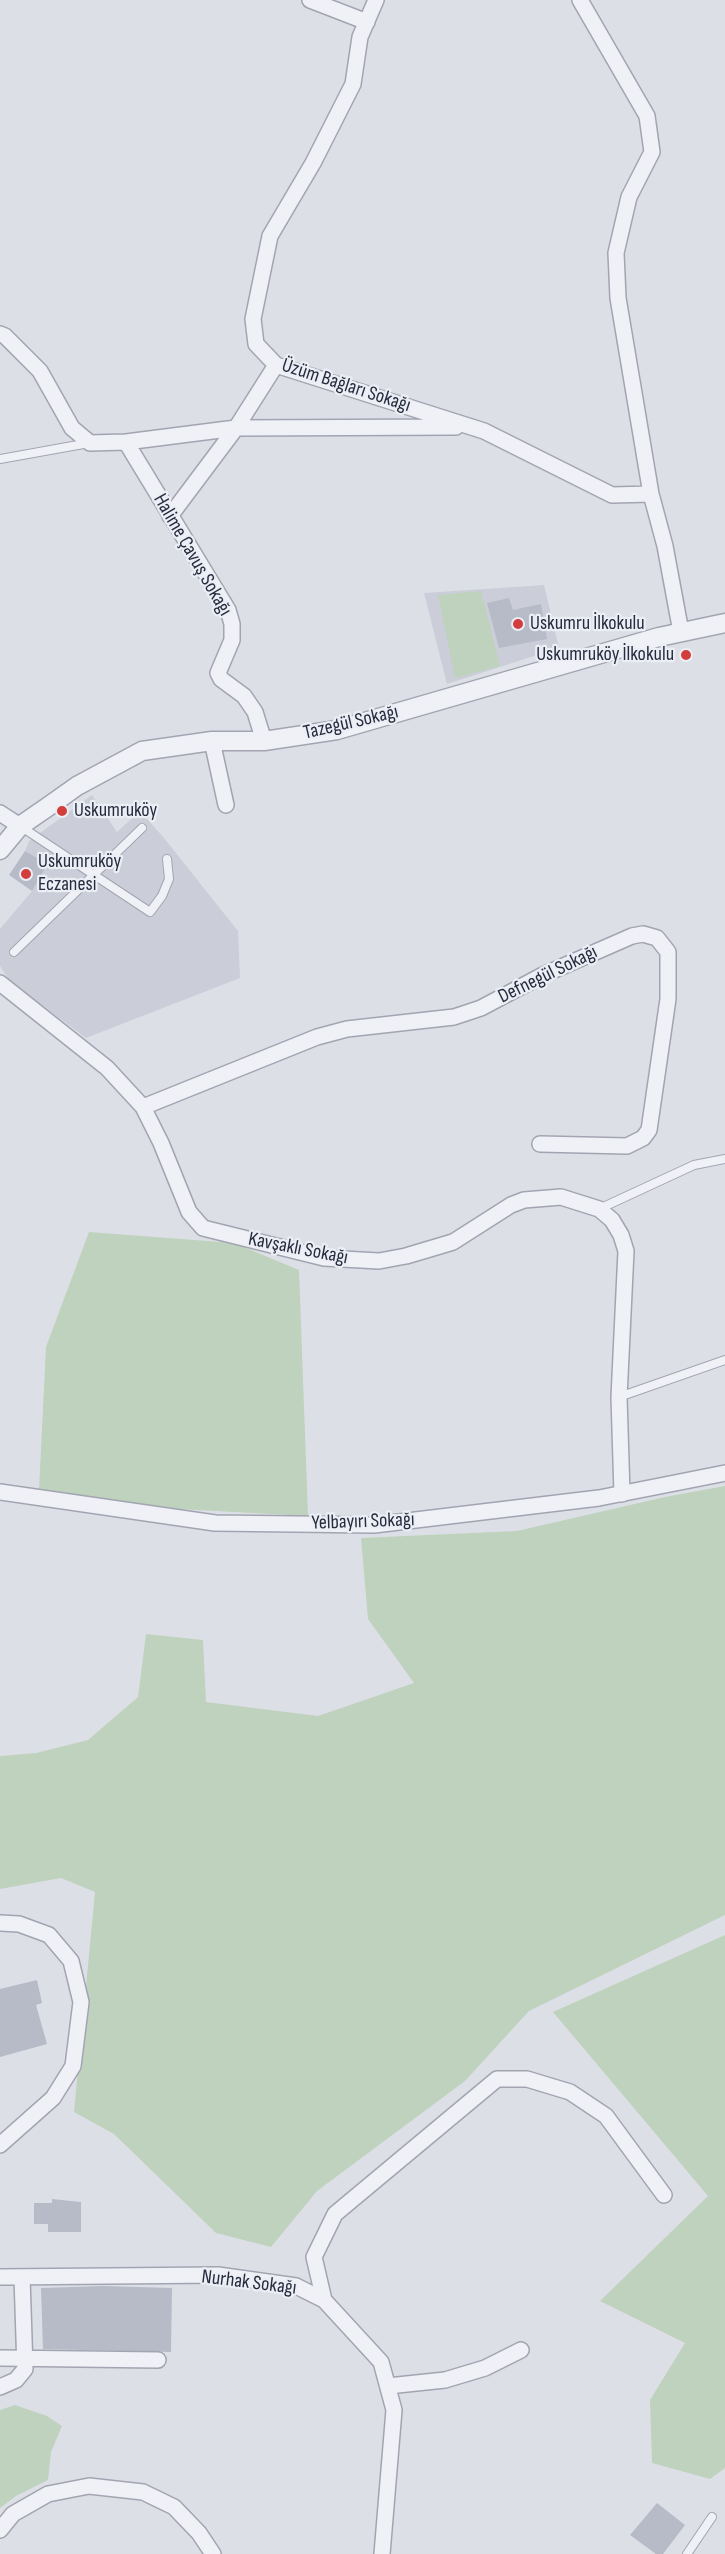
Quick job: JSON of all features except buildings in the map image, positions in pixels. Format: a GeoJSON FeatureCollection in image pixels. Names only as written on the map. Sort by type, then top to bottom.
{"type":"FeatureCollection","features":[{"type":"Feature","properties":{"kind":"street"},"geometry":{"type":"LineString","coordinates":[[310,0],[367,22]]}},
{"type":"Feature","properties":{"kind":"street","name":"Üzüm Bağları Sokağı"},"geometry":{"type":"LineString","coordinates":[[376,0],[360,37],[353,84],[313,163],[270,236],[253,320],[256,344],[276,365],[471,427],[612,495],[651,494]]}},
{"type":"Feature","properties":{"kind":"street"},"geometry":{"type":"LineString","coordinates":[[580,0],[647,116],[652,152],[629,197],[616,253],[618,298],[651,494],[666,546],[681,632]]}},
{"type":"Feature","properties":{"kind":"street"},"geometry":{"type":"LineString","coordinates":[[0,334],[5,336],[40,371],[72,428],[90,443],[126,442],[236,428],[471,427]]}},
{"type":"Feature","properties":{"kind":"street"},"geometry":{"type":"LineString","coordinates":[[170,516],[236,428],[276,365]]}},
{"type":"Feature","properties":{"kind":"street","name":"Halime Çavuş Sokağı"},"geometry":{"type":"LineString","coordinates":[[126,442],[228,610],[232,624],[232,640],[218,673],[221,679],[244,696],[255,712],[264,741]]}},
{"type":"Feature","properties":{"kind":"street","name":"Tazegül Sokağı"},"geometry":{"type":"LineString","coordinates":[[0,850],[20,826],[77,786],[142,751],[212,741],[264,741],[337,730],[681,632],[725,623]]}},
{"type":"Feature","properties":{"kind":"street"},"geometry":{"type":"LineString","coordinates":[[212,741],[226,805]]}},
{"type":"Feature","properties":{"kind":"street"},"geometry":{"type":"LineString","coordinates":[[0,813],[20,826]]}},
{"type":"Feature","properties":{"kind":"street","name":"Defnegül Sokağı"},"geometry":{"type":"LineString","coordinates":[[143,1107],[317,1037],[347,1029],[454,1017],[481,1008],[543,975],[632,936],[642,934],[657,938],[668,952],[668,999],[649,1130],[643,1138],[627,1146],[540,1144]]}},
{"type":"Feature","properties":{"kind":"street","name":"Kavşaklı Sokağı"},"geometry":{"type":"LineString","coordinates":[[0,983],[106,1068],[143,1107],[161,1143],[189,1212],[203,1228],[324,1258],[379,1261],[453,1242],[511,1205],[533,1198],[561,1197],[599,1209]]}},
{"type":"Feature","properties":{"kind":"street"},"geometry":{"type":"LineString","coordinates":[[599,1209],[612,1220],[621,1235],[626,1251],[619,1397],[622,1494]]}},
{"type":"Feature","properties":{"kind":"street","name":"Yelbayırı Sokağı"},"geometry":{"type":"LineString","coordinates":[[0,1492],[215,1523],[374,1526],[622,1494],[725,1473]]}},
{"type":"Feature","properties":{"kind":"street"},"geometry":{"type":"LineString","coordinates":[[0,1923],[19,1924],[49,1935],[72,1961],[81,2002],[73,2066],[53,2098],[0,2145]]}},
{"type":"Feature","properties":{"kind":"street"},"geometry":{"type":"LineString","coordinates":[[324,2300],[314,2257],[335,2214],[497,2079],[527,2079],[570,2092],[606,2116],[664,2195]]}},
{"type":"Feature","properties":{"kind":"street","name":"Nurhak Sokağı"},"geometry":{"type":"LineString","coordinates":[[0,2277],[218,2275],[296,2286],[324,2300],[381,2362],[394,2410],[382,2554]]}},
{"type":"Feature","properties":{"kind":"street"},"geometry":{"type":"LineString","coordinates":[[0,2387],[16,2380],[25,2369],[22,2277]]}},
{"type":"Feature","properties":{"kind":"street"},"geometry":{"type":"LineString","coordinates":[[388,2386],[445,2380],[485,2368],[521,2350]]}},
{"type":"Feature","properties":{"kind":"street"},"geometry":{"type":"LineString","coordinates":[[0,2358],[158,2360]]}},
{"type":"Feature","properties":{"kind":"street"},"geometry":{"type":"LineString","coordinates":[[0,2530],[13,2514],[48,2494],[89,2486],[143,2492],[174,2507],[199,2533],[213,2554]]}},
{"type":"Feature","properties":{"kind":"lane"},"geometry":{"type":"LineString","coordinates":[[0,459],[90,443]]}},
{"type":"Feature","properties":{"kind":"lane"},"geometry":{"type":"LineString","coordinates":[[20,826],[150,912],[162,896],[169,879],[167,859]]}},
{"type":"Feature","properties":{"kind":"lane"},"geometry":{"type":"LineString","coordinates":[[14,952],[142,828]]}},
{"type":"Feature","properties":{"kind":"lane"},"geometry":{"type":"LineString","coordinates":[[599,1209],[694,1165],[725,1159]]}},
{"type":"Feature","properties":{"kind":"lane"},"geometry":{"type":"LineString","coordinates":[[619,1397],[725,1360]]}},
{"type":"Feature","properties":{"kind":"lane"},"geometry":{"type":"LineString","coordinates":[[687,2554],[712,2517]]}},
{"type":"Feature","properties":{"kind":"shaded area"},"geometry":{"type":"Polygon","coordinates":[[[544,585],[559,648],[447,684],[424,593],[544,585]]]}},
{"type":"Feature","properties":{"kind":"shaded area"},"geometry":{"type":"Polygon","coordinates":[[[92,795],[117,832],[140,811],[164,838],[238,931],[240,978],[86,1038],[9,980],[0,966],[0,929],[32,891],[48,864],[25,851],[29,841],[92,795]]]}},
{"type":"Feature","properties":{"kind":"green space"},"geometry":{"type":"Polygon","coordinates":[[[481,591],[500,666],[455,678],[438,595],[481,591]]]}},
{"type":"Feature","properties":{"kind":"green space"},"geometry":{"type":"Polygon","coordinates":[[[89,1232],[234,1243],[299,1270],[308,1516],[179,1509],[39,1490],[46,1347],[89,1232]]]}},
{"type":"Feature","properties":{"kind":"green space"},"geometry":{"type":"Polygon","coordinates":[[[725,1486],[725,1915],[529,2011],[465,2081],[317,2191],[271,2247],[216,2233],[114,2134],[74,2112],[95,1892],[61,1878],[0,1889],[0,1756],[36,1753],[88,1740],[138,1697],[146,1634],[203,1640],[206,1702],[318,1716],[414,1683],[368,1619],[361,1538],[517,1531],[665,1497],[725,1486]]]}},
{"type":"Feature","properties":{"kind":"green space"},"geometry":{"type":"Polygon","coordinates":[[[725,1935],[725,2468],[710,2479],[652,2463],[650,2400],[685,2343],[600,2301],[708,2196],[553,2012],[725,1935]]]}},
{"type":"Feature","properties":{"kind":"green space"},"geometry":{"type":"Polygon","coordinates":[[[15,2405],[47,2416],[62,2426],[51,2452],[48,2480],[16,2496],[0,2508],[0,2410],[15,2405]]]}},
{"type":"Feature","properties":{"kind":"place","name":"Uskumru İlkokulu"},"geometry":{"type":"Point","coordinates":[518,624]}},
{"type":"Feature","properties":{"kind":"place","name":"Uskumruköy İlkokulu"},"geometry":{"type":"Point","coordinates":[686,655]}},
{"type":"Feature","properties":{"kind":"place","name":"Uskumruköy"},"geometry":{"type":"Point","coordinates":[62,811]}},
{"type":"Feature","properties":{"kind":"place","name":"Uskumruköy Eczanesi"},"geometry":{"type":"Point","coordinates":[26,874]}}]}
